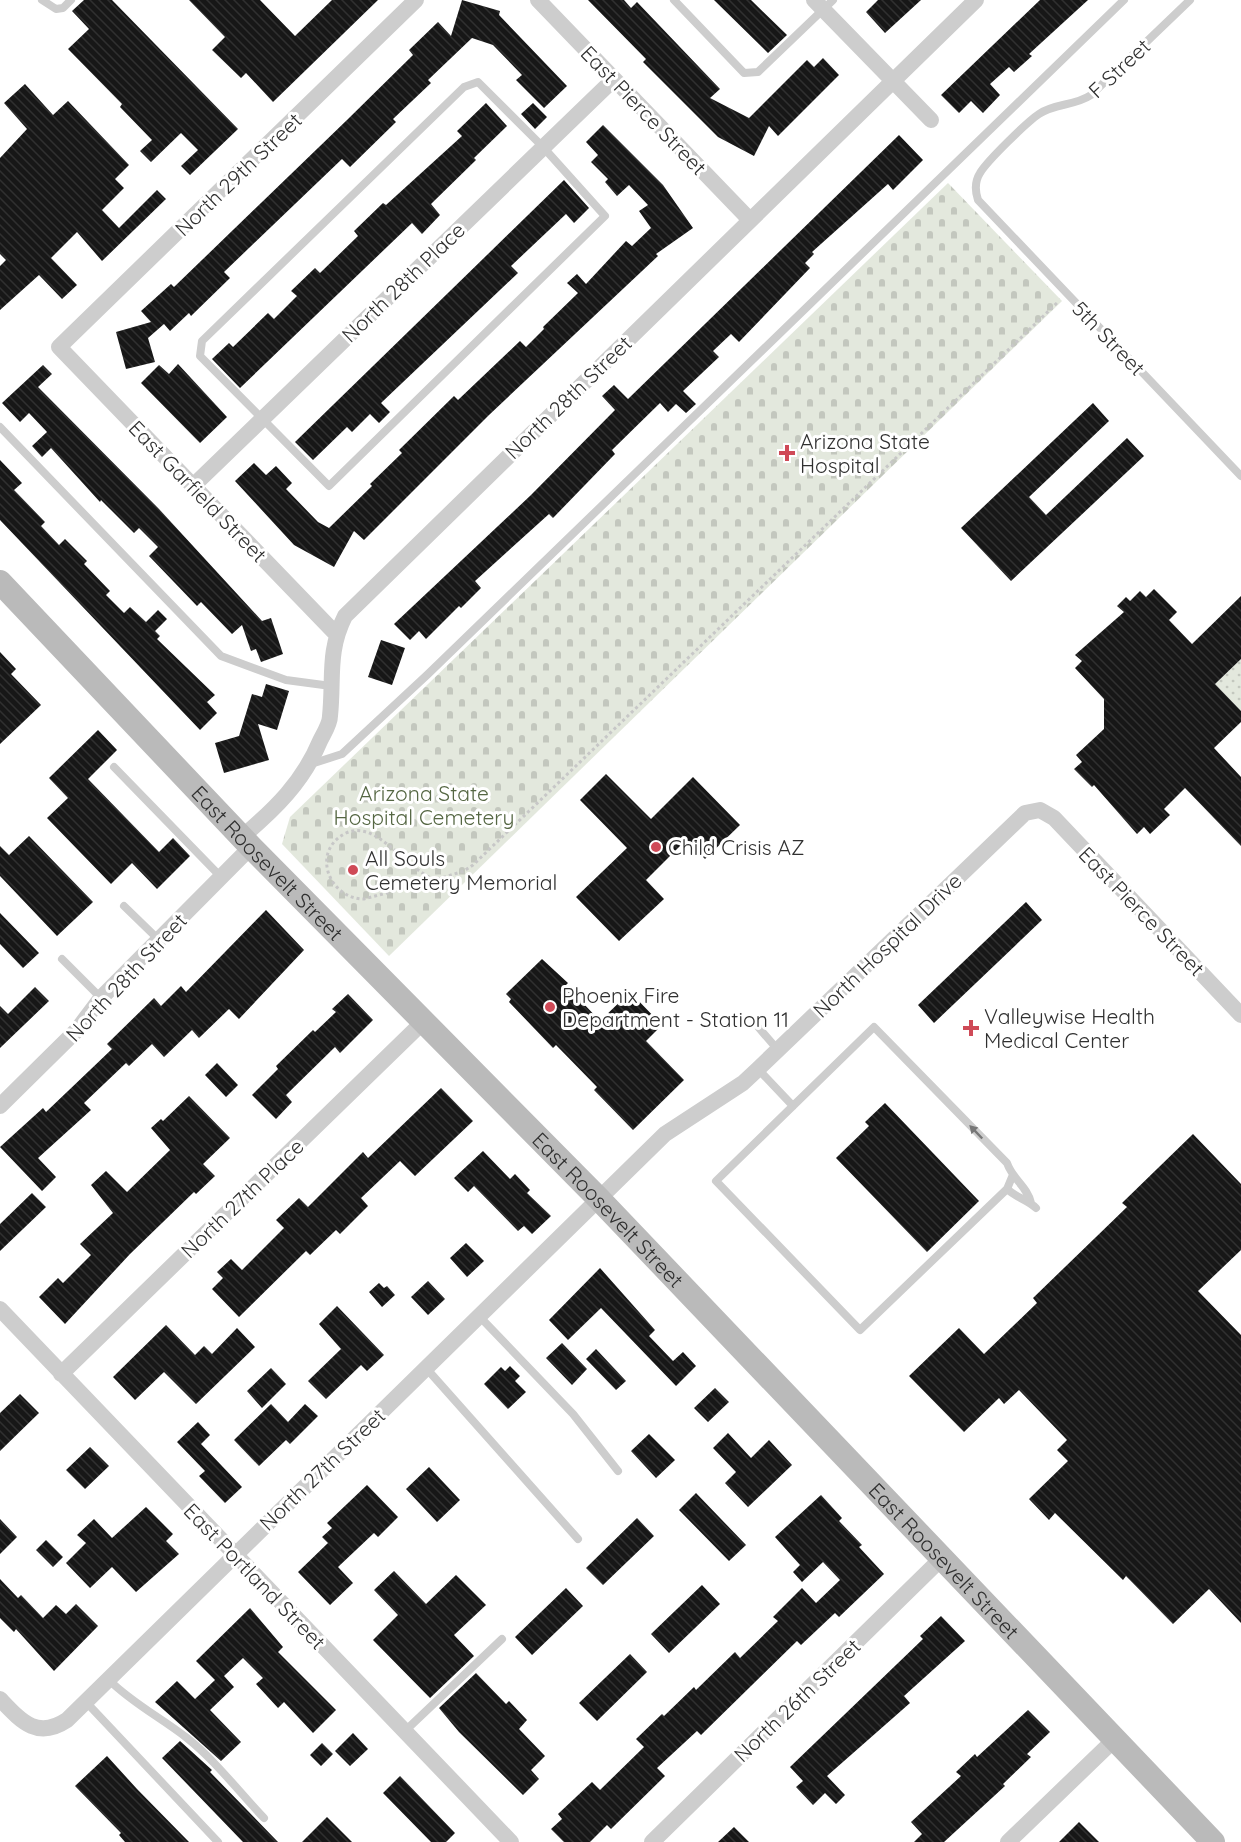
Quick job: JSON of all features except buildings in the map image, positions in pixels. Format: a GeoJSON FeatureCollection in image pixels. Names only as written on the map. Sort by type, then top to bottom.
{"type":"FeatureCollection","features":[{"type":"Feature","properties":{"kind":"street","name":"North 29th Street"},"geometry":{"type":"LineString","coordinates":[[59,347],[417,0]]}},
{"type":"Feature","properties":{"kind":"street","name":"East Pierce Street"},"geometry":{"type":"LineString","coordinates":[[538,0],[750,220]]}},
{"type":"Feature","properties":{"kind":"street","name":"North 28th Street"},"geometry":{"type":"LineString","coordinates":[[0,1106],[76,1030],[101,998],[221,877],[247,842],[295,787],[310,764],[330,718],[331,653],[336,634],[345,616],[976,0]]}},
{"type":"Feature","properties":{"kind":"street"},"geometry":{"type":"LineString","coordinates":[[823,3],[892,82],[931,120]]}},
{"type":"Feature","properties":{"kind":"street","name":"North 28th Place"},"geometry":{"type":"LineString","coordinates":[[193,486],[614,79]]}},
{"type":"Feature","properties":{"kind":"street","name":"East Garfield Street"},"geometry":{"type":"LineString","coordinates":[[59,347],[336,634]]}},
{"type":"Feature","properties":{"kind":"street","name":"East Roosevelt Street"},"geometry":{"type":"LineString","coordinates":[[0,582],[422,1023],[599,1199],[1213,1842]]}},
{"type":"Feature","properties":{"kind":"street","name":"East Pierce Street"},"geometry":{"type":"LineString","coordinates":[[1040,810],[1054,818],[1241,1015]]}},
{"type":"Feature","properties":{"kind":"street","name":"North Hospital Drive"},"geometry":{"type":"LineString","coordinates":[[599,1199],[665,1134],[742,1083],[758,1069],[1025,813],[1040,810]]}},
{"type":"Feature","properties":{"kind":"street","name":"North 27th Place"},"geometry":{"type":"LineString","coordinates":[[62,1374],[422,1023]]}},
{"type":"Feature","properties":{"kind":"street","name":"North 27th Street"},"geometry":{"type":"LineString","coordinates":[[0,1699],[25,1723],[41,1730],[56,1728],[109,1680],[599,1199]]}},
{"type":"Feature","properties":{"kind":"street","name":"East Portland Street"},"geometry":{"type":"LineString","coordinates":[[0,1309],[511,1842]]}},
{"type":"Feature","properties":{"kind":"street","name":"North 26th Street"},"geometry":{"type":"LineString","coordinates":[[652,1842],[943,1557]]}},
{"type":"Feature","properties":{"kind":"street"},"geometry":{"type":"LineString","coordinates":[[1008,1842],[1115,1739]]}},
{"type":"Feature","properties":{"kind":"lane"},"geometry":{"type":"LineString","coordinates":[[42,0],[56,9],[63,8],[71,0]]}},
{"type":"Feature","properties":{"kind":"lane"},"geometry":{"type":"LineString","coordinates":[[674,0],[744,73],[758,72],[823,3]]}},
{"type":"Feature","properties":{"kind":"lane"},"geometry":{"type":"LineString","coordinates":[[310,764],[342,754],[1124,0]]}},
{"type":"Feature","properties":{"kind":"lane","name":"F Street"},"geometry":{"type":"LineString","coordinates":[[978,200],[975,192],[980,171],[1030,121],[1048,110],[1083,100],[1091,95],[1190,0]]}},
{"type":"Feature","properties":{"kind":"lane"},"geometry":{"type":"LineString","coordinates":[[477,82],[543,147],[605,216],[329,486],[261,420],[200,356],[202,341],[465,87],[477,82]]}},
{"type":"Feature","properties":{"kind":"lane","name":"5th Street"},"geometry":{"type":"LineString","coordinates":[[978,200],[1241,476]]}},
{"type":"Feature","properties":{"kind":"lane"},"geometry":{"type":"LineString","coordinates":[[0,427],[220,656],[286,680],[331,686]]}},
{"type":"Feature","properties":{"kind":"lane"},"geometry":{"type":"LineString","coordinates":[[114,767],[221,877]]}},
{"type":"Feature","properties":{"kind":"lane"},"geometry":{"type":"LineString","coordinates":[[124,906],[159,940]]}},
{"type":"Feature","properties":{"kind":"lane"},"geometry":{"type":"LineString","coordinates":[[62,959],[101,998]]}},
{"type":"Feature","properties":{"kind":"lane"},"geometry":{"type":"LineString","coordinates":[[1007,1189],[1019,1200],[1034,1205],[1028,1193],[1012,1177],[1007,1163],[874,1027],[716,1181],[860,1330],[1007,1189],[1012,1177]]}},
{"type":"Feature","properties":{"kind":"lane"},"geometry":{"type":"LineString","coordinates":[[759,1028],[778,1050]]}},
{"type":"Feature","properties":{"kind":"lane"},"geometry":{"type":"LineString","coordinates":[[758,1069],[793,1106]]}},
{"type":"Feature","properties":{"kind":"lane"},"geometry":{"type":"LineString","coordinates":[[479,1316],[573,1414],[618,1471]]}},
{"type":"Feature","properties":{"kind":"lane"},"geometry":{"type":"LineString","coordinates":[[426,1368],[578,1539]]}},
{"type":"Feature","properties":{"kind":"lane"},"geometry":{"type":"LineString","coordinates":[[405,1731],[502,1639]]}},
{"type":"Feature","properties":{"kind":"lane"},"geometry":{"type":"LineString","coordinates":[[109,1680],[129,1700],[194,1744],[264,1818]]}},
{"type":"Feature","properties":{"kind":"lane"},"geometry":{"type":"LineString","coordinates":[[86,1702],[218,1842]]}},
{"type":"Feature","properties":{"kind":"path"},"geometry":{"type":"LineString","coordinates":[[435,879],[414,869],[373,832],[353,831],[335,840],[325,862],[332,884],[354,899],[364,898],[435,879],[464,871],[473,865],[1067,293]]}},
{"type":"Feature","properties":{"kind":"green space","name":"Arizona State Hospital Cemetery"},"geometry":{"type":"Polygon","coordinates":[[[948,183],[1062,301],[389,956],[282,844],[290,817],[948,183]]]}},
{"type":"Feature","properties":{"kind":"green space"},"geometry":{"type":"Polygon","coordinates":[[[1241,659],[1241,711],[1215,684],[1241,659]]]}},
{"type":"Feature","properties":{"kind":"place","name":"Arizona State Hospital"},"geometry":{"type":"Point","coordinates":[787,453]}},
{"type":"Feature","properties":{"kind":"place","name":"Child Crisis AZ"},"geometry":{"type":"Point","coordinates":[656,847]}},
{"type":"Feature","properties":{"kind":"place","name":"All Souls Cemetery Memorial"},"geometry":{"type":"Point","coordinates":[353,870]}},
{"type":"Feature","properties":{"kind":"place","name":"Phoenix Fire Department - Station 11"},"geometry":{"type":"Point","coordinates":[550,1007]}},
{"type":"Feature","properties":{"kind":"place","name":"Valleywise Health Medical Center"},"geometry":{"type":"Point","coordinates":[971,1028]}}]}
